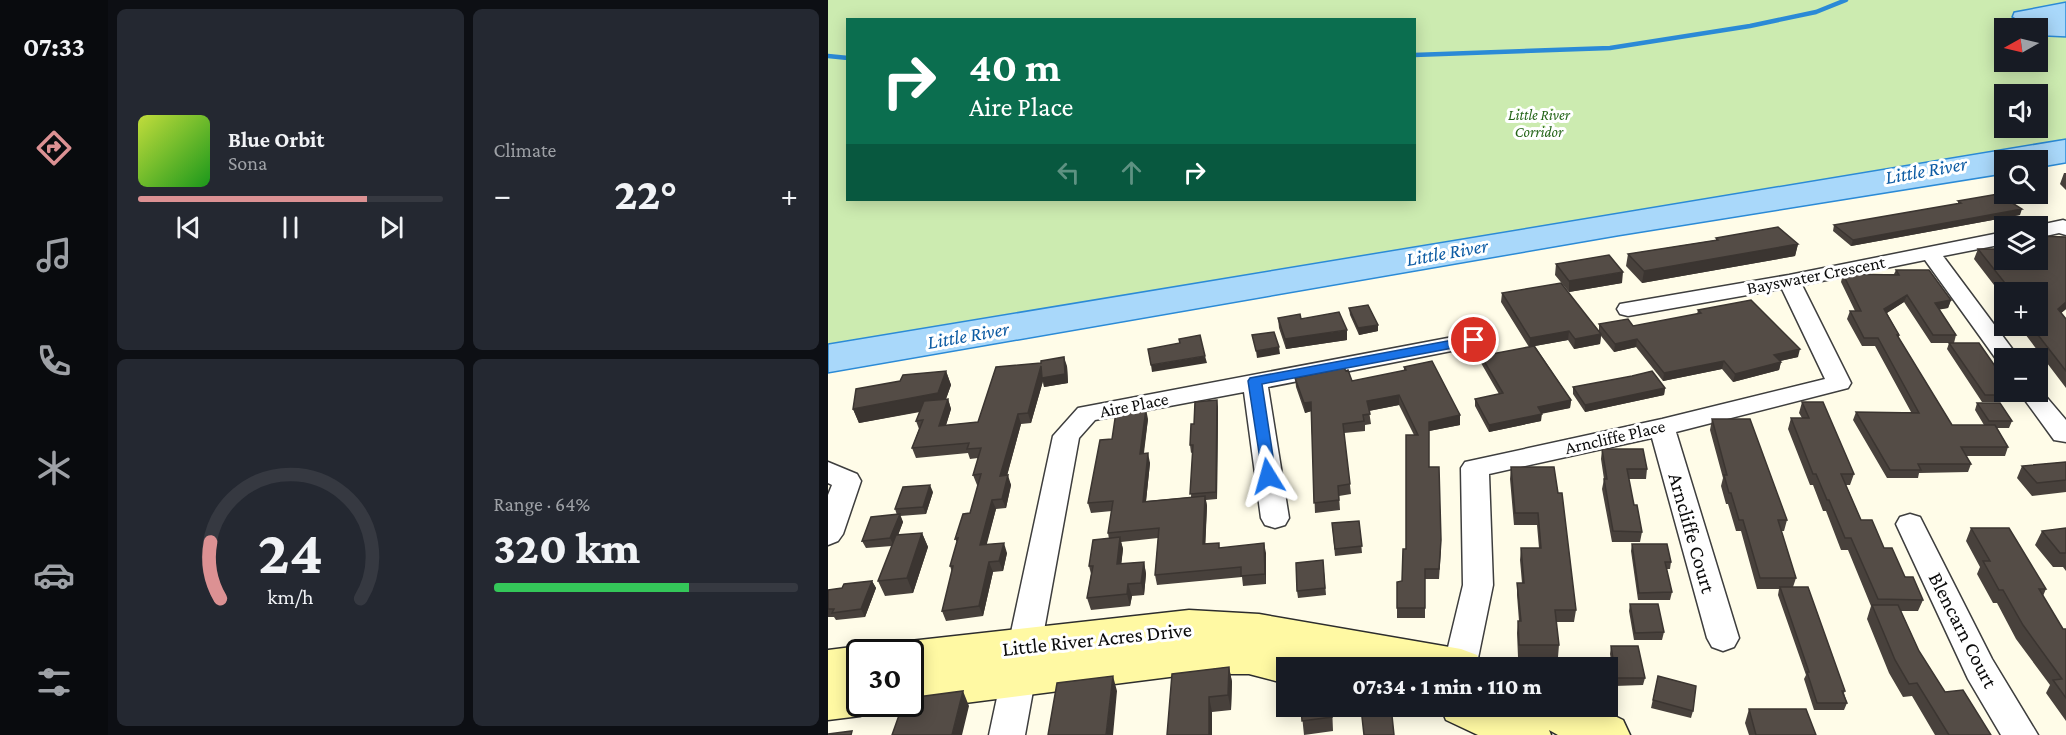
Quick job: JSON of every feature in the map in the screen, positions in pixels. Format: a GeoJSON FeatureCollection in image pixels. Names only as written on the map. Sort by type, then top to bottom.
{"type":"FeatureCollection","features":[{"type":"Feature","properties":{"kind":"street"},"geometry":{"type":"LineString","coordinates":[[2048,229],[2063,226],[2066,230]]}},
{"type":"Feature","properties":{"kind":"street","name":"Bayswater Crescent"},"geometry":{"type":"LineString","coordinates":[[1628,309],[1790,281],[1994,240]]}},
{"type":"Feature","properties":{"kind":"street"},"geometry":{"type":"LineString","coordinates":[[1930,254],[2000,348]]}},
{"type":"Feature","properties":{"kind":"street","name":"Arncliffe Place"},"geometry":{"type":"LineString","coordinates":[[1462,657],[1478,585],[1475,468],[1662,427],[1839,383],[1790,281]]}},
{"type":"Feature","properties":{"kind":"street","name":"Aire Place"},"geometry":{"type":"LineString","coordinates":[[1007,735],[1066,436],[1088,414],[1474,340]]}},
{"type":"Feature","properties":{"kind":"street"},"geometry":{"type":"LineString","coordinates":[[1255,381],[1275,519]]}},
{"type":"Feature","properties":{"kind":"street"},"geometry":{"type":"LineString","coordinates":[[2039,402],[2063,434]]}},
{"type":"Feature","properties":{"kind":"street","name":"Arncliffe Court"},"geometry":{"type":"LineString","coordinates":[[1662,427],[1723,638]]}},
{"type":"Feature","properties":{"kind":"street"},"geometry":{"type":"LineString","coordinates":[[828,471],[847,481],[828,534]]}},
{"type":"Feature","properties":{"kind":"street","name":"Blencarn Court"},"geometry":{"type":"LineString","coordinates":[[1910,524],[1980,669],[2020,735]]}},
{"type":"Feature","properties":{"kind":"street","name":"Little River Acres Drive"},"geometry":{"type":"LineString","coordinates":[[924,686],[1021,661],[1189,627],[1259,632],[1403,657]]}},
{"type":"Feature","properties":{"kind":"street","name":"Little River Acres Drive"},"geometry":{"type":"LineString","coordinates":[[924,659],[1021,661],[1193,656],[1250,657],[1276,663]]}},
{"type":"Feature","properties":{"kind":"street"},"geometry":{"type":"LineString","coordinates":[[828,669],[846,667]]}},
{"type":"Feature","properties":{"kind":"street"},"geometry":{"type":"LineString","coordinates":[[828,700],[846,698]]}},
{"type":"Feature","properties":{"kind":"street"},"geometry":{"type":"LineString","coordinates":[[1487,717],[1527,735]]}},
{"type":"Feature","properties":{"kind":"street"},"geometry":{"type":"LineString","coordinates":[[1568,717],[1606,735]]}},
{"type":"Feature","properties":{"kind":"green space","name":"Little River Corridor"},"geometry":{"type":"Polygon","coordinates":[[[828,0],[2066,0],[2066,163],[2048,166],[2048,150],[1994,150],[1994,176],[1618,236],[828,373],[828,0]]]}},
{"type":"Feature","properties":{"kind":"water"},"geometry":{"type":"Polygon","coordinates":[[[2066,2],[2066,37],[2048,36],[2048,18],[2014,18],[2014,12],[2066,2]]]}},
{"type":"Feature","properties":{"kind":"water"},"geometry":{"type":"Polygon","coordinates":[[[2066,139],[2066,163],[2048,166],[2048,150],[2000,150],[2066,139]]]}},
{"type":"Feature","properties":{"kind":"water","name":"Little River"},"geometry":{"type":"Polygon","coordinates":[[[1994,151],[1994,176],[1618,236],[828,373],[828,344],[1994,151]]]}},
{"type":"Feature","properties":{"kind":"building"},"geometry":{"type":"Polygon","coordinates":[[[1994,195],[1994,204],[2014,204],[2022,209],[1853,240],[1834,225],[1961,203],[1958,201],[1994,195]]]}},
{"type":"Feature","properties":{"kind":"building"},"geometry":{"type":"Polygon","coordinates":[[[1778,227],[1798,244],[1644,271],[1628,254],[1718,240],[1716,238],[1778,227]]]}},
{"type":"Feature","properties":{"kind":"building"},"geometry":{"type":"Polygon","coordinates":[[[2048,236],[2066,237],[2066,302],[2058,309],[2066,319],[2066,371],[2039,336],[2048,336],[2048,282],[2004,282],[1995,270],[2048,270],[2048,236]]]}},
{"type":"Feature","properties":{"kind":"building"},"geometry":{"type":"Polygon","coordinates":[[[1978,249],[1994,249],[1994,269],[1978,249]]]}},
{"type":"Feature","properties":{"kind":"building"},"geometry":{"type":"Polygon","coordinates":[[[1609,255],[1623,272],[1569,281],[1556,264],[1609,255]]]}},
{"type":"Feature","properties":{"kind":"building"},"geometry":{"type":"Polygon","coordinates":[[[1896,270],[1929,270],[1951,300],[1935,303],[1956,335],[1933,335],[1907,295],[1884,309],[1899,335],[1897,335],[1952,425],[1995,425],[2008,447],[1961,447],[1971,464],[1918,464],[1921,470],[1890,470],[1856,412],[1919,413],[1878,338],[1864,338],[1850,311],[1861,311],[1843,274],[1899,275],[1896,270]]]}},
{"type":"Feature","properties":{"kind":"building"},"geometry":{"type":"Polygon","coordinates":[[[1561,283],[1601,334],[1575,339],[1569,331],[1530,338],[1502,293],[1561,283]]]}},
{"type":"Feature","properties":{"kind":"building"},"geometry":{"type":"Polygon","coordinates":[[[1751,300],[1800,349],[1774,355],[1781,362],[1735,374],[1724,361],[1664,373],[1637,339],[1615,344],[1599,324],[1628,319],[1633,326],[1701,313],[1698,310],[1751,300]]]}},
{"type":"Feature","properties":{"kind":"building"},"geometry":{"type":"Polygon","coordinates":[[[1368,305],[1378,325],[1358,328],[1349,308],[1368,305]]]}},
{"type":"Feature","properties":{"kind":"building"},"geometry":{"type":"Polygon","coordinates":[[[1339,312],[1347,330],[1285,339],[1278,318],[1300,314],[1301,319],[1339,312]]]}},
{"type":"Feature","properties":{"kind":"building"},"geometry":{"type":"Polygon","coordinates":[[[1274,332],[1279,347],[1256,351],[1252,335],[1274,332]]]}},
{"type":"Feature","properties":{"kind":"building"},"geometry":{"type":"Polygon","coordinates":[[[1200,335],[1205,356],[1151,365],[1148,349],[1180,343],[1179,339],[1200,335]]]}},
{"type":"Feature","properties":{"kind":"building"},"geometry":{"type":"Polygon","coordinates":[[[1949,343],[1979,343],[1994,365],[1994,395],[1985,395],[1949,343]]]}},
{"type":"Feature","properties":{"kind":"building"},"geometry":{"type":"Polygon","coordinates":[[[1534,346],[1571,400],[1538,407],[1542,414],[1489,425],[1475,399],[1503,393],[1481,356],[1534,346]]]}},
{"type":"Feature","properties":{"kind":"building"},"geometry":{"type":"Polygon","coordinates":[[[1064,357],[1065,374],[1042,378],[1041,366],[1028,413],[1018,414],[1000,476],[1008,475],[1002,499],[992,500],[980,545],[1004,543],[999,561],[989,562],[979,606],[942,611],[953,566],[950,566],[958,538],[955,539],[963,514],[970,513],[981,474],[973,475],[981,448],[967,449],[969,443],[912,448],[923,420],[916,421],[924,401],[948,399],[939,426],[978,422],[996,367],[1041,363],[1041,361],[1064,357]]]}},
{"type":"Feature","properties":{"kind":"building"},"geometry":{"type":"Polygon","coordinates":[[[1432,361],[1460,415],[1429,422],[1429,467],[1439,467],[1441,540],[1439,569],[1425,569],[1425,608],[1397,608],[1397,582],[1402,581],[1403,549],[1406,549],[1406,435],[1418,435],[1399,395],[1367,401],[1370,414],[1363,415],[1364,421],[1343,424],[1350,484],[1338,486],[1339,500],[1314,503],[1311,402],[1304,403],[1295,378],[1344,368],[1348,370],[1352,381],[1406,370],[1404,367],[1432,361]]]}},
{"type":"Feature","properties":{"kind":"building"},"geometry":{"type":"Polygon","coordinates":[[[946,371],[938,393],[853,409],[856,389],[900,381],[903,375],[946,371]]]}},
{"type":"Feature","properties":{"kind":"building"},"geometry":{"type":"Polygon","coordinates":[[[1652,371],[1665,388],[1585,405],[1573,387],[1632,376],[1652,371]]]}},
{"type":"Feature","properties":{"kind":"building"},"geometry":{"type":"Polygon","coordinates":[[[1217,400],[1216,492],[1190,494],[1193,445],[1190,445],[1191,424],[1194,424],[1195,402],[1217,400]]]}},
{"type":"Feature","properties":{"kind":"building"},"geometry":{"type":"Polygon","coordinates":[[[1802,402],[1823,402],[1854,474],[1841,474],[1861,520],[1872,520],[1884,548],[1892,548],[1905,577],[1913,577],[1923,600],[1878,599],[1851,538],[1845,538],[1816,474],[1813,474],[1791,418],[1809,418],[1802,402]]]}},
{"type":"Feature","properties":{"kind":"building"},"geometry":{"type":"Polygon","coordinates":[[[1977,403],[2000,403],[2012,421],[1989,421],[1977,403]]]}},
{"type":"Feature","properties":{"kind":"building"},"geometry":{"type":"Polygon","coordinates":[[[1146,409],[1140,454],[1148,453],[1143,502],[1205,496],[1203,544],[1219,543],[1219,548],[1264,543],[1265,574],[1241,576],[1241,567],[1155,575],[1159,528],[1108,533],[1113,501],[1088,503],[1100,440],[1112,439],[1116,412],[1146,409]]]}},
{"type":"Feature","properties":{"kind":"building"},"geometry":{"type":"Polygon","coordinates":[[[1712,419],[1750,419],[1787,520],[1778,520],[1796,578],[1760,578],[1743,520],[1739,520],[1731,493],[1729,493],[1724,475],[1727,475],[1712,419]]]}},
{"type":"Feature","properties":{"kind":"building"},"geometry":{"type":"Polygon","coordinates":[[[1602,449],[1643,449],[1647,469],[1627,469],[1642,532],[1613,531],[1604,479],[1607,479],[1602,449]]]}},
{"type":"Feature","properties":{"kind":"building"},"geometry":{"type":"Polygon","coordinates":[[[2066,462],[2066,480],[2037,483],[2022,466],[2066,462]]]}},
{"type":"Feature","properties":{"kind":"building"},"geometry":{"type":"Polygon","coordinates":[[[1511,467],[1554,467],[1558,493],[1562,493],[1576,610],[1555,610],[1559,645],[1519,645],[1518,621],[1521,621],[1517,583],[1524,583],[1521,548],[1541,548],[1538,513],[1515,513],[1511,467]]]}},
{"type":"Feature","properties":{"kind":"building"},"geometry":{"type":"Polygon","coordinates":[[[930,485],[923,507],[895,509],[903,487],[930,485]]]}},
{"type":"Feature","properties":{"kind":"building"},"geometry":{"type":"Polygon","coordinates":[[[900,514],[890,538],[862,541],[871,517],[900,514]]]}},
{"type":"Feature","properties":{"kind":"building"},"geometry":{"type":"Polygon","coordinates":[[[1359,521],[1362,546],[1335,549],[1332,523],[1359,521]]]}},
{"type":"Feature","properties":{"kind":"building"},"geometry":{"type":"Polygon","coordinates":[[[1971,528],[2009,528],[2046,589],[2039,589],[2063,629],[2066,629],[2066,698],[2053,680],[2062,679],[2023,625],[2003,590],[1999,590],[1983,561],[1990,561],[1971,528]]]}},
{"type":"Feature","properties":{"kind":"building"},"geometry":{"type":"Polygon","coordinates":[[[2066,528],[2066,553],[2060,553],[2042,531],[2066,528]]]}},
{"type":"Feature","properties":{"kind":"building"},"geometry":{"type":"Polygon","coordinates":[[[922,533],[907,578],[878,581],[896,535],[922,533]]]}},
{"type":"Feature","properties":{"kind":"building"},"geometry":{"type":"Polygon","coordinates":[[[1120,537],[1117,564],[1144,562],[1141,583],[1128,584],[1127,594],[1087,598],[1093,566],[1089,566],[1093,540],[1120,537]]]}},
{"type":"Feature","properties":{"kind":"building"},"geometry":{"type":"Polygon","coordinates":[[[1632,544],[1667,544],[1671,562],[1665,562],[1672,592],[1639,593],[1632,544]]]}},
{"type":"Feature","properties":{"kind":"building"},"geometry":{"type":"Polygon","coordinates":[[[1323,560],[1325,588],[1297,591],[1296,563],[1323,560]]]}},
{"type":"Feature","properties":{"kind":"building"},"geometry":{"type":"Polygon","coordinates":[[[872,581],[861,609],[832,613],[834,609],[828,609],[828,590],[842,588],[844,584],[872,581]]]}},
{"type":"Feature","properties":{"kind":"building"},"geometry":{"type":"Polygon","coordinates":[[[1780,587],[1808,587],[1845,691],[1842,691],[1847,703],[1817,703],[1780,587]]]}},
{"type":"Feature","properties":{"kind":"building"},"geometry":{"type":"Polygon","coordinates":[[[1630,604],[1658,604],[1664,632],[1635,633],[1630,604]]]}},
{"type":"Feature","properties":{"kind":"building"},"geometry":{"type":"Polygon","coordinates":[[[1872,605],[1898,605],[1919,651],[1945,692],[1963,690],[1991,735],[1949,735],[1917,683],[1909,684],[1895,660],[1872,605]]]}},
{"type":"Feature","properties":{"kind":"building"},"geometry":{"type":"Polygon","coordinates":[[[1611,646],[1638,646],[1645,678],[1618,678],[1618,657],[1613,657],[1611,646]]]}},
{"type":"Feature","properties":{"kind":"building"},"geometry":{"type":"Polygon","coordinates":[[[1229,667],[1228,695],[1209,697],[1209,735],[1167,735],[1172,674],[1229,667]]]}},
{"type":"Feature","properties":{"kind":"building"},"geometry":{"type":"Polygon","coordinates":[[[1113,676],[1106,735],[1048,735],[1057,683],[1113,676]]]}},
{"type":"Feature","properties":{"kind":"building"},"geometry":{"type":"Polygon","coordinates":[[[1658,676],[1696,686],[1693,711],[1653,700],[1658,676]]]}},
{"type":"Feature","properties":{"kind":"building"},"geometry":{"type":"Polygon","coordinates":[[[963,691],[952,735],[892,735],[898,717],[924,717],[924,696],[963,691]]]}},
{"type":"Feature","properties":{"kind":"building"},"geometry":{"type":"Polygon","coordinates":[[[1749,709],[1806,709],[1816,735],[1756,735],[1749,709]]]}},
{"type":"Feature","properties":{"kind":"building"},"geometry":{"type":"Polygon","coordinates":[[[1302,717],[1332,717],[1302,721],[1302,717]]]}},
{"type":"Feature","properties":{"kind":"building"},"geometry":{"type":"Polygon","coordinates":[[[1362,717],[1392,717],[1394,735],[1364,735],[1362,717]]]}},
{"type":"Feature","properties":{"kind":"building"},"geometry":{"type":"Polygon","coordinates":[[[852,731],[851,735],[828,735],[828,734],[852,731]]]}},
{"type":"Feature","properties":{"kind":"waterway"},"geometry":{"type":"LineString","coordinates":[[1416,55],[1610,48],[1750,26],[1816,12],[1846,0]]}},
{"type":"Feature","properties":{"kind":"waterway"},"geometry":{"type":"LineString","coordinates":[[828,56],[846,58]]}},
{"type":"Feature","properties":{"kind":"route"},"geometry":{"type":"LineString","coordinates":[[1268,476],[1255,381],[1474,340]]}}]}
